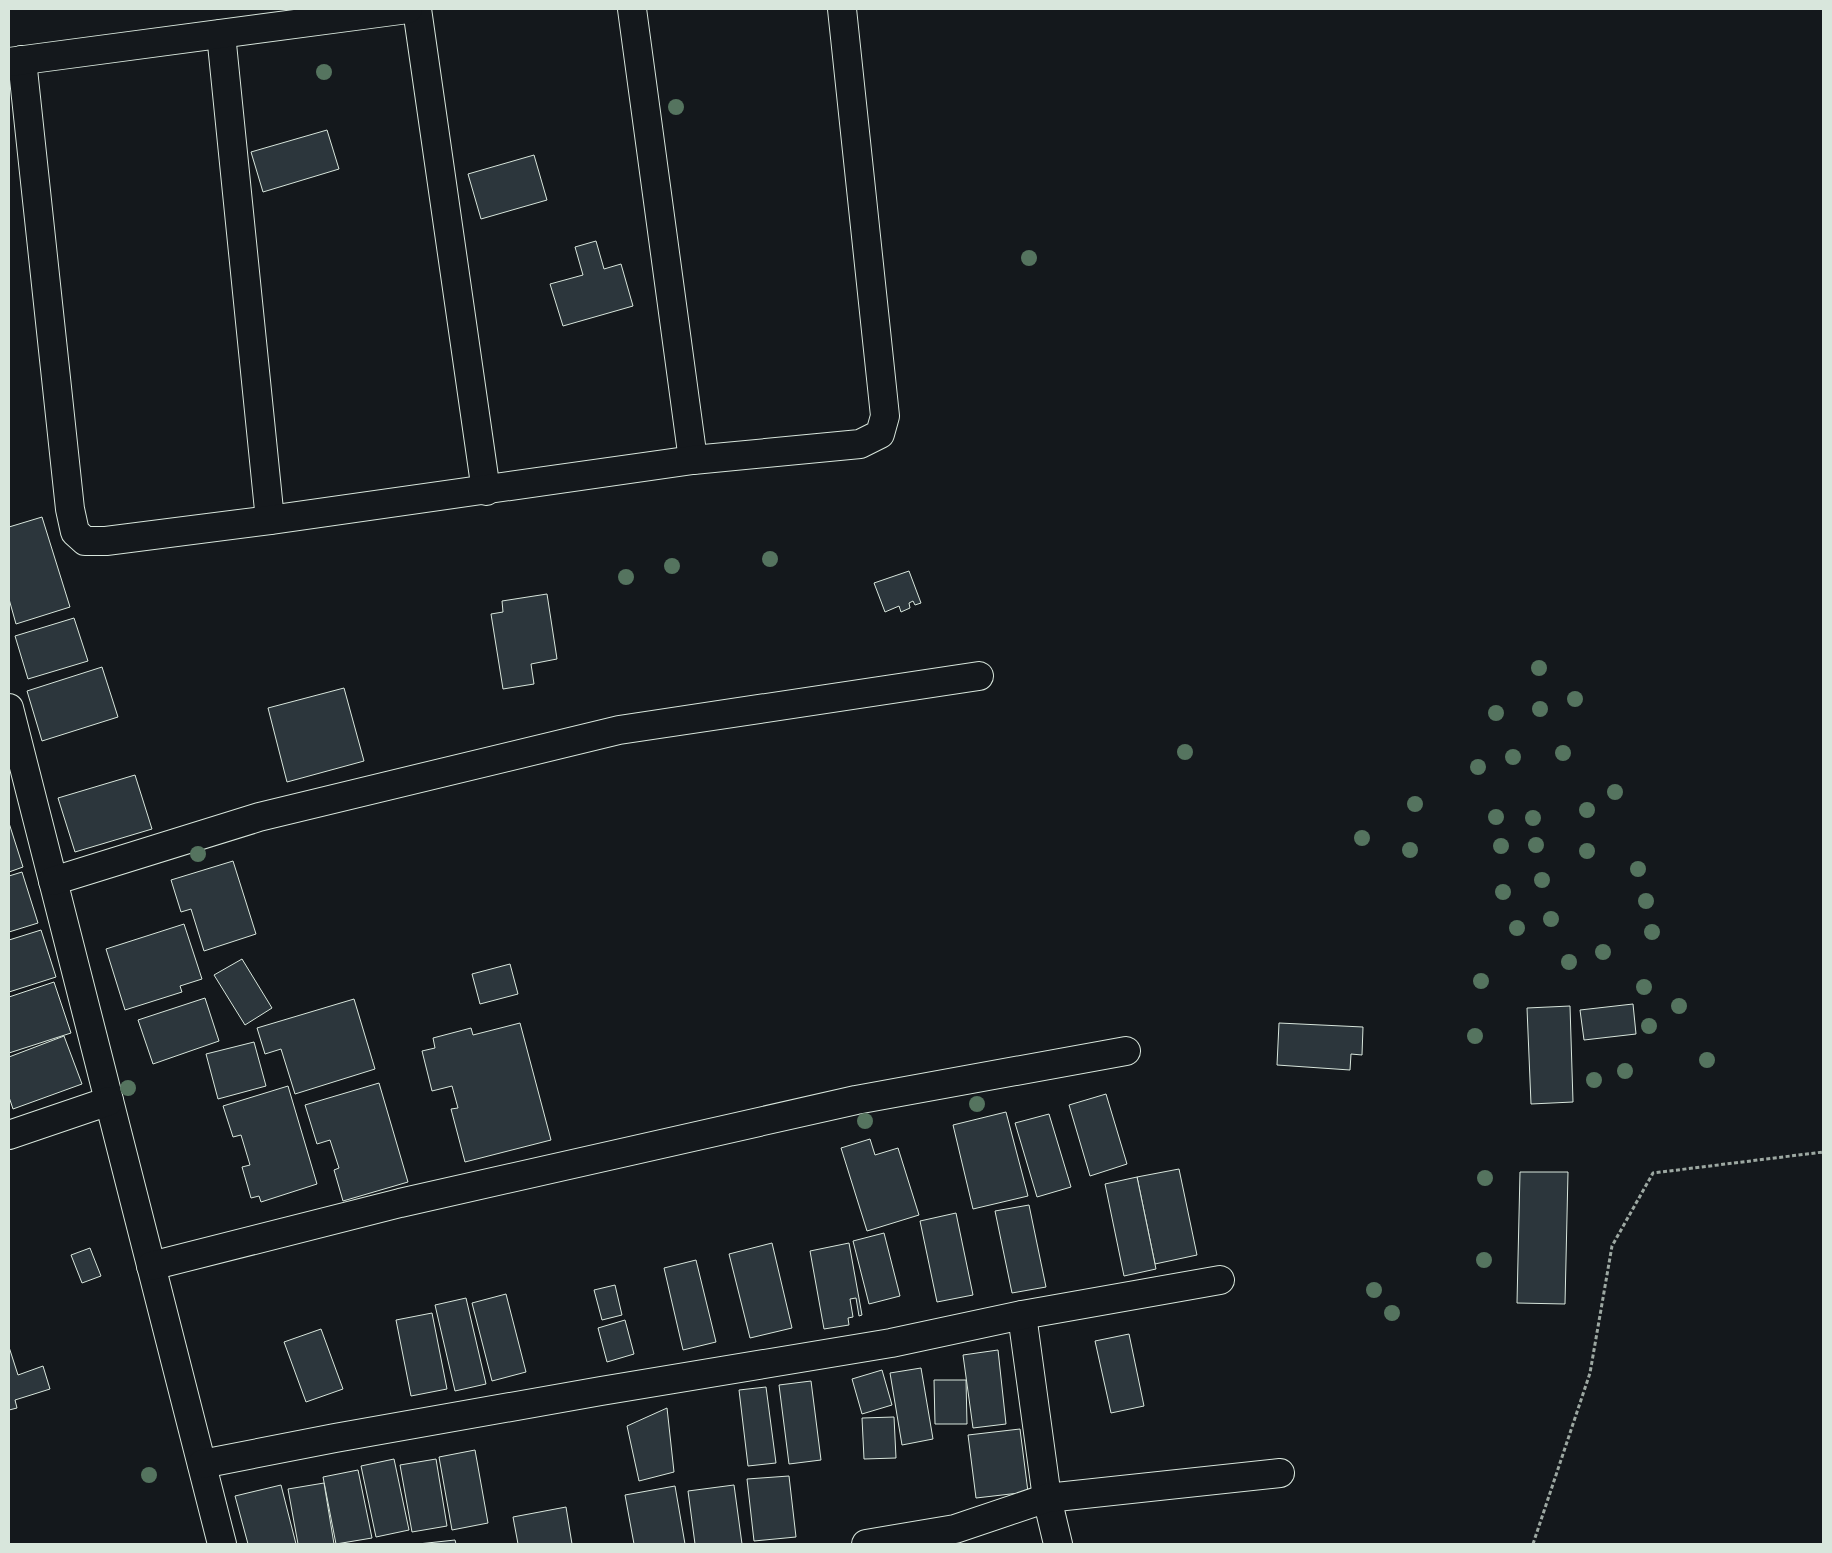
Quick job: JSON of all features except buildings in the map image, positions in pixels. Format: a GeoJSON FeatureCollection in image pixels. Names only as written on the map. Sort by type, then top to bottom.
{"type":"FeatureCollection","features":[{"type":"Feature","properties":{"kind":"street"},"geometry":{"type":"LineString","coordinates":[[408,9],[312,15],[221,34],[15,61],[70,509],[75,532],[85,541],[106,541],[270,520],[486,491],[693,460],[860,444],[880,434],[885,416],[842,9]]}},
{"type":"Feature","properties":{"kind":"street"},"geometry":{"type":"LineString","coordinates":[[416,9],[486,491]]}},
{"type":"Feature","properties":{"kind":"street"},"geometry":{"type":"LineString","coordinates":[[632,9],[693,460]]}},
{"type":"Feature","properties":{"kind":"street"},"geometry":{"type":"LineString","coordinates":[[221,34],[270,520]]}},
{"type":"Feature","properties":{"kind":"street"},"geometry":{"type":"LineString","coordinates":[[53,881],[259,817],[619,730],[979,676]]}},
{"type":"Feature","properties":{"kind":"street"},"geometry":{"type":"LineString","coordinates":[[9,708],[222,1544]]}},
{"type":"Feature","properties":{"kind":"street"},"geometry":{"type":"LineString","coordinates":[[151,1266],[400,1203],[846,1103],[1126,1051]]}},
{"type":"Feature","properties":{"kind":"street"},"geometry":{"type":"LineString","coordinates":[[9,1135],[109,1101]]}},
{"type":"Feature","properties":{"kind":"street"},"geometry":{"type":"LineString","coordinates":[[202,1464],[601,1391],[891,1343],[1022,1315],[1220,1280]]}},
{"type":"Feature","properties":{"kind":"street"},"geometry":{"type":"LineString","coordinates":[[1022,1315],[1047,1498],[1058,1544]]}},
{"type":"Feature","properties":{"kind":"street"},"geometry":{"type":"LineString","coordinates":[[866,1544],[955,1529],[1047,1498],[1280,1474]]}},
{"type":"Feature","properties":{"kind":"path"},"geometry":{"type":"LineString","coordinates":[[1533,1544],[1590,1373],[1612,1246],[1653,1173],[1823,1152]]}}]}
